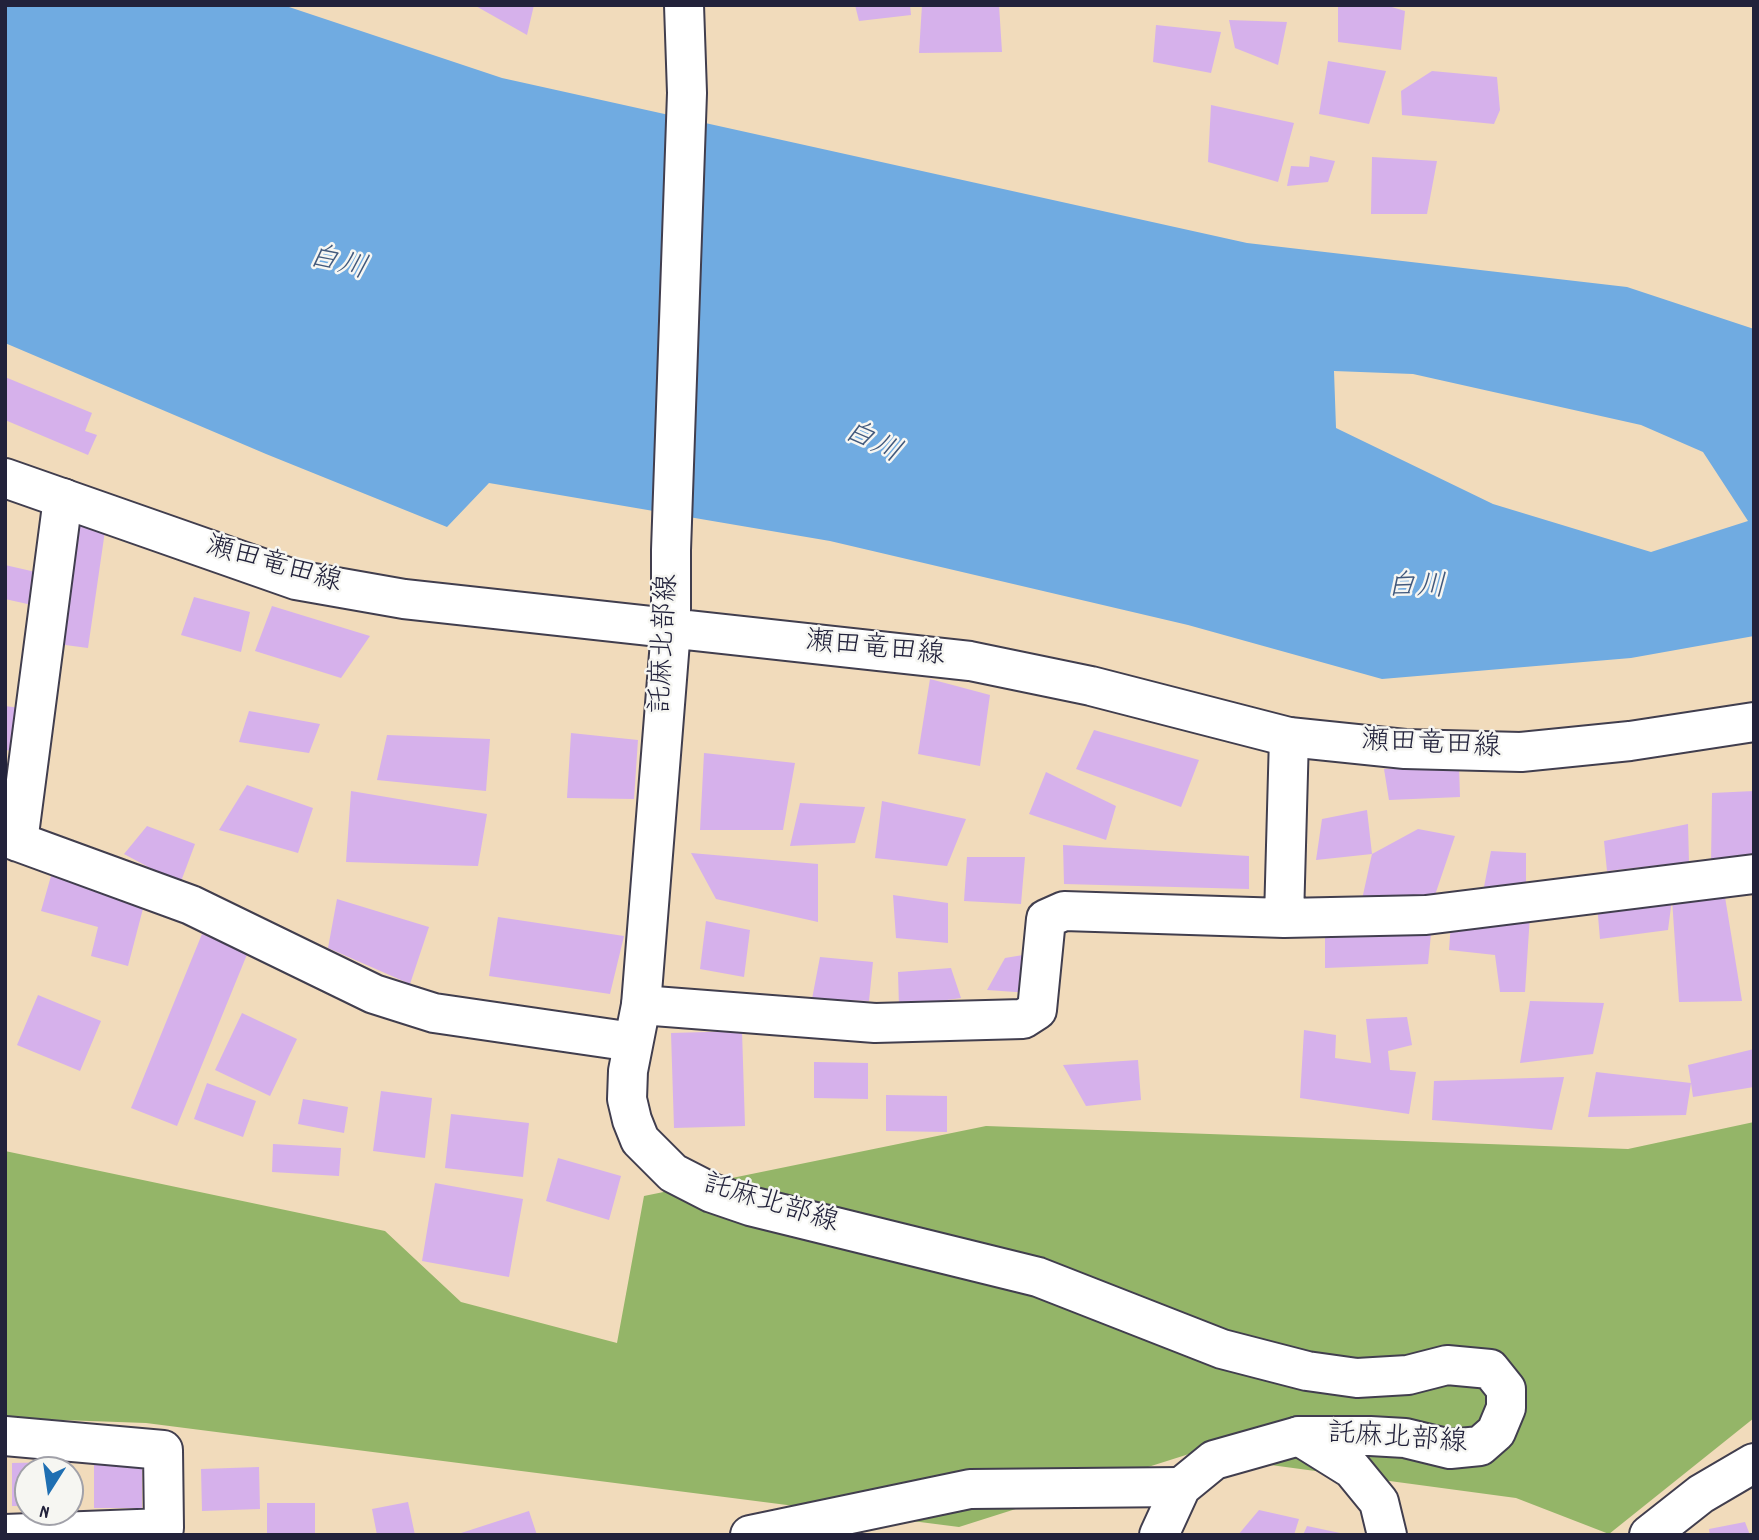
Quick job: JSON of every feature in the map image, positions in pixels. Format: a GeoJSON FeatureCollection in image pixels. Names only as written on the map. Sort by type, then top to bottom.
{"type":"FeatureCollection","features":[{"type":"Feature","properties":{"kind":"main road","name":"託麻北部線"},"geometry":{"type":"LineString","coordinates":[[684,5],[687,93],[671,550],[671,629],[641,1005],[633,1042],[627,1099],[640,1140],[673,1172],[712,1193],[750,1206],[1038,1277],[1222,1349],[1307,1371],[1357,1378],[1408,1375],[1447,1365],[1490,1369],[1506,1389],[1506,1408],[1496,1432],[1480,1446],[1450,1449],[1405,1438],[1299,1436],[1214,1460],[1181,1487],[1159,1535]]}},
{"type":"Feature","properties":{"kind":"main road","name":"瀬田竜田線"},"geometry":{"type":"LineString","coordinates":[[5,478],[296,580],[404,599],[970,661],[1091,686],[1289,737],[1405,749],[1521,752],[1630,741],[1754,722]]}},
{"type":"Feature","properties":{"kind":"main road"},"geometry":{"type":"LineString","coordinates":[[63,498],[12,839],[191,905],[374,994],[434,1013],[633,1042]]}},
{"type":"Feature","properties":{"kind":"main road"},"geometry":{"type":"LineString","coordinates":[[1284,918],[1289,737]]}},
{"type":"Feature","properties":{"kind":"main road"},"geometry":{"type":"LineString","coordinates":[[641,1005],[875,1023],[1023,1020],[1037,1010],[1046,919],[1064,911],[1284,918],[1426,915],[1754,874]]}},
{"type":"Feature","properties":{"kind":"main road"},"geometry":{"type":"LineString","coordinates":[[5,1436],[163,1450],[164,1528],[5,1534]]}},
{"type":"Feature","properties":{"kind":"main road"},"geometry":{"type":"LineString","coordinates":[[1299,1436],[1352,1469],[1379,1502],[1387,1535]]}},
{"type":"Feature","properties":{"kind":"main road"},"geometry":{"type":"LineString","coordinates":[[1650,1535],[1701,1494],[1754,1463]]}},
{"type":"Feature","properties":{"kind":"main road"},"geometry":{"type":"LineString","coordinates":[[750,1535],[970,1489],[1181,1487]]}},
{"type":"Feature","properties":{"kind":"green space"},"geometry":{"type":"Polygon","coordinates":[[[1754,1122],[1754,1418],[1609,1534],[1516,1498],[1189,1454],[959,1527],[146,1423],[5,1418],[5,1151],[385,1231],[461,1302],[617,1343],[644,1196],[986,1126],[1628,1149],[1754,1122]]]}},
{"type":"Feature","properties":{"kind":"water","name":"白川"},"geometry":{"type":"Polygon","coordinates":[[[5,5],[283,5],[502,78],[1247,243],[1627,287],[1754,329],[1754,636],[1631,658],[1382,679],[1188,625],[830,541],[489,483],[447,527],[266,454],[5,343],[5,5]],[[1334,371],[1336,428],[1493,504],[1651,552],[1748,521],[1703,452],[1641,425],[1413,374],[1334,371]]]}},
{"type":"Feature","properties":{"kind":"building"},"geometry":{"type":"Polygon","coordinates":[[[474,5],[534,5],[527,35],[474,5]]]}},
{"type":"Feature","properties":{"kind":"building"},"geometry":{"type":"Polygon","coordinates":[[[855,5],[910,5],[911,15],[859,21],[855,5]]]}},
{"type":"Feature","properties":{"kind":"building"},"geometry":{"type":"Polygon","coordinates":[[[922,5],[999,5],[1002,52],[919,53],[922,5]]]}},
{"type":"Feature","properties":{"kind":"building"},"geometry":{"type":"Polygon","coordinates":[[[1338,5],[1385,5],[1405,11],[1401,50],[1338,42],[1338,5]]]}},
{"type":"Feature","properties":{"kind":"building"},"geometry":{"type":"Polygon","coordinates":[[[1229,20],[1287,22],[1278,65],[1235,48],[1229,20]]]}},
{"type":"Feature","properties":{"kind":"building"},"geometry":{"type":"Polygon","coordinates":[[[1156,25],[1221,32],[1211,73],[1153,62],[1156,25]]]}},
{"type":"Feature","properties":{"kind":"building"},"geometry":{"type":"Polygon","coordinates":[[[1328,61],[1386,71],[1369,124],[1319,114],[1328,61]]]}},
{"type":"Feature","properties":{"kind":"building"},"geometry":{"type":"Polygon","coordinates":[[[1432,71],[1497,77],[1500,110],[1494,124],[1402,115],[1401,91],[1432,71]]]}},
{"type":"Feature","properties":{"kind":"building"},"geometry":{"type":"Polygon","coordinates":[[[1211,105],[1294,123],[1278,182],[1208,162],[1211,105]]]}},
{"type":"Feature","properties":{"kind":"building"},"geometry":{"type":"Polygon","coordinates":[[[1310,156],[1335,161],[1328,182],[1287,186],[1291,166],[1309,167],[1310,156]]]}},
{"type":"Feature","properties":{"kind":"building"},"geometry":{"type":"Polygon","coordinates":[[[1372,157],[1437,161],[1427,214],[1371,214],[1372,157]]]}},
{"type":"Feature","properties":{"kind":"building"},"geometry":{"type":"Polygon","coordinates":[[[5,377],[92,413],[85,431],[97,435],[88,455],[5,420],[5,377]]]}},
{"type":"Feature","properties":{"kind":"building"},"geometry":{"type":"Polygon","coordinates":[[[76,521],[106,524],[88,648],[58,644],[76,521]]]}},
{"type":"Feature","properties":{"kind":"building"},"geometry":{"type":"Polygon","coordinates":[[[5,565],[40,573],[32,605],[5,599],[5,565]]]}},
{"type":"Feature","properties":{"kind":"building"},"geometry":{"type":"Polygon","coordinates":[[[194,597],[250,612],[241,652],[181,635],[194,597]]]}},
{"type":"Feature","properties":{"kind":"building"},"geometry":{"type":"Polygon","coordinates":[[[272,606],[370,636],[341,678],[255,651],[272,606]]]}},
{"type":"Feature","properties":{"kind":"building"},"geometry":{"type":"Polygon","coordinates":[[[930,679],[990,695],[980,766],[918,754],[930,679]]]}},
{"type":"Feature","properties":{"kind":"building"},"geometry":{"type":"Polygon","coordinates":[[[5,706],[20,708],[14,751],[5,750],[5,706]]]}},
{"type":"Feature","properties":{"kind":"building"},"geometry":{"type":"Polygon","coordinates":[[[249,711],[320,724],[309,753],[239,742],[249,711]]]}},
{"type":"Feature","properties":{"kind":"building"},"geometry":{"type":"Polygon","coordinates":[[[1094,730],[1199,760],[1181,807],[1076,769],[1094,730]]]}},
{"type":"Feature","properties":{"kind":"building"},"geometry":{"type":"Polygon","coordinates":[[[571,733],[638,740],[634,799],[567,798],[571,733]]]}},
{"type":"Feature","properties":{"kind":"building"},"geometry":{"type":"Polygon","coordinates":[[[387,735],[490,739],[486,791],[377,780],[387,735]]]}},
{"type":"Feature","properties":{"kind":"building"},"geometry":{"type":"Polygon","coordinates":[[[704,753],[795,763],[783,830],[700,830],[704,753]]]}},
{"type":"Feature","properties":{"kind":"building"},"geometry":{"type":"Polygon","coordinates":[[[1459,766],[1460,797],[1389,800],[1384,769],[1459,766]]]}},
{"type":"Feature","properties":{"kind":"building"},"geometry":{"type":"Polygon","coordinates":[[[1046,772],[1116,806],[1106,840],[1029,814],[1046,772]]]}},
{"type":"Feature","properties":{"kind":"building"},"geometry":{"type":"Polygon","coordinates":[[[247,785],[313,808],[298,853],[219,830],[247,785]]]}},
{"type":"Feature","properties":{"kind":"building"},"geometry":{"type":"Polygon","coordinates":[[[351,791],[487,814],[478,866],[346,862],[351,791]]]}},
{"type":"Feature","properties":{"kind":"building"},"geometry":{"type":"Polygon","coordinates":[[[1754,791],[1754,857],[1711,864],[1712,793],[1754,791]]]}},
{"type":"Feature","properties":{"kind":"building"},"geometry":{"type":"Polygon","coordinates":[[[882,801],[966,819],[947,866],[875,858],[882,801]]]}},
{"type":"Feature","properties":{"kind":"building"},"geometry":{"type":"Polygon","coordinates":[[[800,803],[865,807],[855,843],[790,846],[800,803]]]}},
{"type":"Feature","properties":{"kind":"building"},"geometry":{"type":"Polygon","coordinates":[[[1367,810],[1372,854],[1316,860],[1322,819],[1367,810]]]}},
{"type":"Feature","properties":{"kind":"building"},"geometry":{"type":"Polygon","coordinates":[[[1688,824],[1689,862],[1607,871],[1604,841],[1688,824]]]}},
{"type":"Feature","properties":{"kind":"building"},"geometry":{"type":"Polygon","coordinates":[[[147,826],[195,844],[180,884],[124,854],[147,826]]]}},
{"type":"Feature","properties":{"kind":"building"},"geometry":{"type":"Polygon","coordinates":[[[1418,829],[1455,836],[1434,898],[1361,904],[1372,854],[1418,829]]]}},
{"type":"Feature","properties":{"kind":"building"},"geometry":{"type":"Polygon","coordinates":[[[1063,845],[1249,856],[1249,889],[1064,884],[1063,845]]]}},
{"type":"Feature","properties":{"kind":"building"},"geometry":{"type":"Polygon","coordinates":[[[1491,851],[1526,853],[1526,889],[1483,892],[1491,851]]]}},
{"type":"Feature","properties":{"kind":"building"},"geometry":{"type":"Polygon","coordinates":[[[691,853],[818,864],[818,922],[716,899],[691,853]]]}},
{"type":"Feature","properties":{"kind":"building"},"geometry":{"type":"Polygon","coordinates":[[[967,857],[1025,857],[1021,904],[964,901],[967,857]]]}},
{"type":"Feature","properties":{"kind":"building"},"geometry":{"type":"Polygon","coordinates":[[[51,876],[145,901],[128,966],[91,956],[98,927],[41,911],[51,876]]]}},
{"type":"Feature","properties":{"kind":"building"},"geometry":{"type":"Polygon","coordinates":[[[1596,893],[1672,899],[1668,930],[1600,939],[1596,893]]]}},
{"type":"Feature","properties":{"kind":"building"},"geometry":{"type":"Polygon","coordinates":[[[893,895],[948,903],[948,943],[896,938],[893,895]]]}},
{"type":"Feature","properties":{"kind":"building"},"geometry":{"type":"Polygon","coordinates":[[[1725,897],[1742,1001],[1679,1002],[1672,899],[1725,897]]]}},
{"type":"Feature","properties":{"kind":"building"},"geometry":{"type":"Polygon","coordinates":[[[337,899],[429,927],[410,984],[328,948],[337,899]]]}},
{"type":"Feature","properties":{"kind":"building"},"geometry":{"type":"Polygon","coordinates":[[[1530,915],[1525,992],[1500,992],[1495,955],[1449,950],[1451,922],[1530,915]]]}},
{"type":"Feature","properties":{"kind":"building"},"geometry":{"type":"Polygon","coordinates":[[[498,917],[624,936],[610,994],[489,976],[498,917]]]}},
{"type":"Feature","properties":{"kind":"building"},"geometry":{"type":"Polygon","coordinates":[[[706,921],[750,930],[744,977],[700,969],[706,921]]]}},
{"type":"Feature","properties":{"kind":"building"},"geometry":{"type":"Polygon","coordinates":[[[1432,924],[1428,964],[1325,968],[1325,930],[1432,924]]]}},
{"type":"Feature","properties":{"kind":"building"},"geometry":{"type":"Polygon","coordinates":[[[202,934],[248,952],[177,1126],[131,1108],[202,934]]]}},
{"type":"Feature","properties":{"kind":"building"},"geometry":{"type":"Polygon","coordinates":[[[1029,954],[1030,993],[987,990],[1005,958],[1029,954]]]}},
{"type":"Feature","properties":{"kind":"building"},"geometry":{"type":"Polygon","coordinates":[[[820,957],[873,962],[869,1001],[812,999],[820,957]]]}},
{"type":"Feature","properties":{"kind":"building"},"geometry":{"type":"Polygon","coordinates":[[[951,968],[961,998],[899,1007],[898,972],[951,968]]]}},
{"type":"Feature","properties":{"kind":"building"},"geometry":{"type":"Polygon","coordinates":[[[38,995],[101,1021],[80,1071],[17,1045],[38,995]]]}},
{"type":"Feature","properties":{"kind":"building"},"geometry":{"type":"Polygon","coordinates":[[[1530,1001],[1604,1003],[1593,1054],[1520,1063],[1530,1001]]]}},
{"type":"Feature","properties":{"kind":"building"},"geometry":{"type":"Polygon","coordinates":[[[242,1013],[297,1039],[270,1096],[215,1070],[242,1013]]]}},
{"type":"Feature","properties":{"kind":"building"},"geometry":{"type":"Polygon","coordinates":[[[1407,1017],[1412,1045],[1388,1051],[1390,1070],[1416,1072],[1409,1114],[1300,1098],[1304,1030],[1336,1035],[1335,1058],[1371,1063],[1366,1019],[1407,1017]]]}},
{"type":"Feature","properties":{"kind":"building"},"geometry":{"type":"Polygon","coordinates":[[[742,1031],[745,1126],[674,1128],[671,1033],[742,1031]]]}},
{"type":"Feature","properties":{"kind":"building"},"geometry":{"type":"Polygon","coordinates":[[[1754,1049],[1754,1087],[1693,1097],[1688,1065],[1754,1049]]]}},
{"type":"Feature","properties":{"kind":"building"},"geometry":{"type":"Polygon","coordinates":[[[1138,1060],[1141,1100],[1086,1106],[1063,1065],[1138,1060]]]}},
{"type":"Feature","properties":{"kind":"building"},"geometry":{"type":"Polygon","coordinates":[[[814,1062],[868,1063],[868,1099],[814,1098],[814,1062]]]}},
{"type":"Feature","properties":{"kind":"building"},"geometry":{"type":"Polygon","coordinates":[[[1596,1072],[1691,1083],[1686,1115],[1588,1117],[1596,1072]]]}},
{"type":"Feature","properties":{"kind":"building"},"geometry":{"type":"Polygon","coordinates":[[[1564,1077],[1552,1130],[1432,1120],[1434,1081],[1564,1077]]]}},
{"type":"Feature","properties":{"kind":"building"},"geometry":{"type":"Polygon","coordinates":[[[207,1083],[256,1101],[243,1137],[194,1119],[207,1083]]]}},
{"type":"Feature","properties":{"kind":"building"},"geometry":{"type":"Polygon","coordinates":[[[381,1091],[432,1098],[425,1158],[373,1151],[381,1091]]]}},
{"type":"Feature","properties":{"kind":"building"},"geometry":{"type":"Polygon","coordinates":[[[886,1095],[947,1096],[947,1132],[886,1131],[886,1095]]]}},
{"type":"Feature","properties":{"kind":"building"},"geometry":{"type":"Polygon","coordinates":[[[303,1099],[348,1107],[344,1133],[298,1124],[303,1099]]]}},
{"type":"Feature","properties":{"kind":"building"},"geometry":{"type":"Polygon","coordinates":[[[451,1114],[529,1123],[523,1177],[445,1168],[451,1114]]]}},
{"type":"Feature","properties":{"kind":"building"},"geometry":{"type":"Polygon","coordinates":[[[273,1144],[341,1148],[339,1176],[272,1172],[273,1144]]]}},
{"type":"Feature","properties":{"kind":"building"},"geometry":{"type":"Polygon","coordinates":[[[558,1158],[621,1176],[609,1220],[546,1201],[558,1158]]]}},
{"type":"Feature","properties":{"kind":"building"},"geometry":{"type":"Polygon","coordinates":[[[435,1183],[523,1199],[509,1277],[422,1261],[435,1183]]]}},
{"type":"Feature","properties":{"kind":"building"},"geometry":{"type":"Polygon","coordinates":[[[14,1463],[14,1506],[12,1506],[14,1463]]]}},
{"type":"Feature","properties":{"kind":"building"},"geometry":{"type":"Polygon","coordinates":[[[94,1465],[142,1465],[142,1508],[94,1508],[94,1465]]]}},
{"type":"Feature","properties":{"kind":"building"},"geometry":{"type":"Polygon","coordinates":[[[259,1467],[260,1509],[202,1511],[201,1469],[259,1467]]]}},
{"type":"Feature","properties":{"kind":"building"},"geometry":{"type":"Polygon","coordinates":[[[408,1502],[415,1535],[377,1535],[372,1509],[408,1502]]]}},
{"type":"Feature","properties":{"kind":"building"},"geometry":{"type":"Polygon","coordinates":[[[267,1503],[315,1503],[315,1535],[267,1535],[267,1503]]]}},
{"type":"Feature","properties":{"kind":"building"},"geometry":{"type":"Polygon","coordinates":[[[1259,1510],[1299,1519],[1294,1535],[1238,1535],[1259,1510]]]}},
{"type":"Feature","properties":{"kind":"building"},"geometry":{"type":"Polygon","coordinates":[[[529,1511],[537,1535],[458,1535],[458,1534],[529,1511]]]}},
{"type":"Feature","properties":{"kind":"building"},"geometry":{"type":"Polygon","coordinates":[[[1745,1522],[1750,1535],[1710,1535],[1709,1529],[1745,1522]]]}},
{"type":"Feature","properties":{"kind":"building"},"geometry":{"type":"Polygon","coordinates":[[[1307,1526],[1345,1534],[1345,1535],[1303,1535],[1307,1526]]]}}]}
